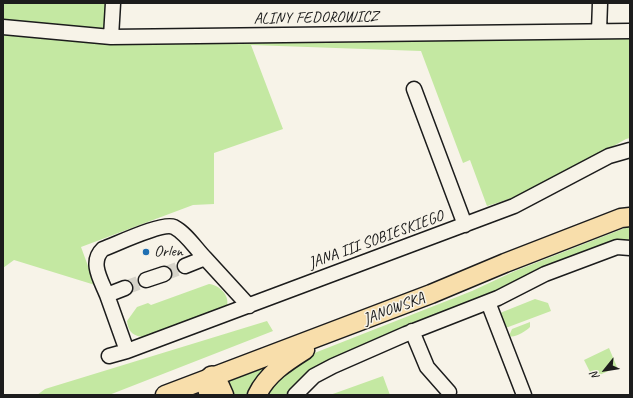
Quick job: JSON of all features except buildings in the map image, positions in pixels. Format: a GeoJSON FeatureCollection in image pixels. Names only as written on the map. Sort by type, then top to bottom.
{"type":"FeatureCollection","features":[{"type":"Feature","properties":{"kind":"main road","name":"JANOWSKA"},"geometry":{"type":"LineString","coordinates":[[165,395],[212,386],[333,332],[627,216]]}},
{"type":"Feature","properties":{"kind":"main road"},"geometry":{"type":"LineString","coordinates":[[258,395],[265,382],[276,370],[333,332]]}},
{"type":"Feature","properties":{"kind":"main road"},"geometry":{"type":"LineString","coordinates":[[212,386],[220,386],[224,395]]}},
{"type":"Feature","properties":{"kind":"street"},"geometry":{"type":"LineString","coordinates":[[111,37],[113,3]]}},
{"type":"Feature","properties":{"kind":"street"},"geometry":{"type":"LineString","coordinates":[[599,31],[600,3]]}},
{"type":"Feature","properties":{"kind":"street","name":"ALINY FEDOROWICZ"},"geometry":{"type":"LineString","coordinates":[[3,27],[111,37],[630,31]]}},
{"type":"Feature","properties":{"kind":"street"},"geometry":{"type":"LineString","coordinates":[[414,89],[465,225]]}},
{"type":"Feature","properties":{"kind":"street","name":"JANA III SOBIESKIEGO"},"geometry":{"type":"LineString","coordinates":[[109,356],[127,351],[249,306],[514,206],[609,156],[630,150]]}},
{"type":"Feature","properties":{"kind":"street"},"geometry":{"type":"LineString","coordinates":[[127,351],[96,265],[98,254],[103,249],[160,227],[173,227],[180,231],[249,306]]}},
{"type":"Feature","properties":{"kind":"street"},"geometry":{"type":"LineString","coordinates":[[295,395],[314,376],[412,331],[488,302],[545,274],[623,246],[630,248]]}},
{"type":"Feature","properties":{"kind":"street"},"geometry":{"type":"LineString","coordinates":[[185,266],[205,258]]}},
{"type":"Feature","properties":{"kind":"street"},"geometry":{"type":"LineString","coordinates":[[146,280],[164,274]]}},
{"type":"Feature","properties":{"kind":"street"},"geometry":{"type":"LineString","coordinates":[[107,295],[125,288]]}},
{"type":"Feature","properties":{"kind":"street"},"geometry":{"type":"LineString","coordinates":[[488,302],[524,395]]}},
{"type":"Feature","properties":{"kind":"street"},"geometry":{"type":"LineString","coordinates":[[412,331],[427,367],[449,392]]}},
{"type":"Feature","properties":{"kind":"green space"},"geometry":{"type":"Polygon","coordinates":[[[3,3],[107,3],[107,27],[102,32],[3,23],[3,3]]]}},
{"type":"Feature","properties":{"kind":"green space"},"geometry":{"type":"Polygon","coordinates":[[[3,34],[98,43],[630,38],[630,138],[541,185],[487,206],[470,160],[463,163],[421,51],[251,45],[283,129],[214,153],[214,204],[193,205],[81,247],[95,285],[14,260],[3,268],[3,34]]]}},
{"type":"Feature","properties":{"kind":"green space"},"geometry":{"type":"Polygon","coordinates":[[[630,226],[630,242],[410,328],[291,395],[264,395],[269,388],[288,370],[317,352],[472,291],[515,271],[630,226]]]}},
{"type":"Feature","properties":{"kind":"green space"},"geometry":{"type":"Polygon","coordinates":[[[209,284],[220,288],[223,291],[227,298],[227,306],[220,310],[145,337],[135,335],[130,331],[127,321],[137,307],[148,303],[151,305],[209,284]]]}},
{"type":"Feature","properties":{"kind":"green space"},"geometry":{"type":"Polygon","coordinates":[[[535,299],[548,303],[551,311],[503,329],[499,315],[500,313],[535,299]]]}},
{"type":"Feature","properties":{"kind":"green space"},"geometry":{"type":"Polygon","coordinates":[[[267,321],[273,331],[109,395],[37,395],[45,389],[267,321]]]}},
{"type":"Feature","properties":{"kind":"green space"},"geometry":{"type":"Polygon","coordinates":[[[530,322],[530,327],[525,331],[517,335],[509,336],[512,329],[530,322]]]}},
{"type":"Feature","properties":{"kind":"green space"},"geometry":{"type":"Polygon","coordinates":[[[609,348],[617,367],[593,378],[584,360],[609,348]]]}},
{"type":"Feature","properties":{"kind":"green space"},"geometry":{"type":"Polygon","coordinates":[[[276,362],[251,395],[229,395],[223,382],[276,362]]]}},
{"type":"Feature","properties":{"kind":"green space"},"geometry":{"type":"Polygon","coordinates":[[[383,376],[390,395],[330,395],[383,376]]]}},
{"type":"Feature","properties":{"kind":"tunnel"},"geometry":{"type":"LineString","coordinates":[[164,274],[185,266]]}},
{"type":"Feature","properties":{"kind":"tunnel"},"geometry":{"type":"LineString","coordinates":[[125,288],[146,280]]}},
{"type":"Feature","properties":{"kind":"place","name":"Orlen"},"geometry":{"type":"Point","coordinates":[146,252]}}]}
